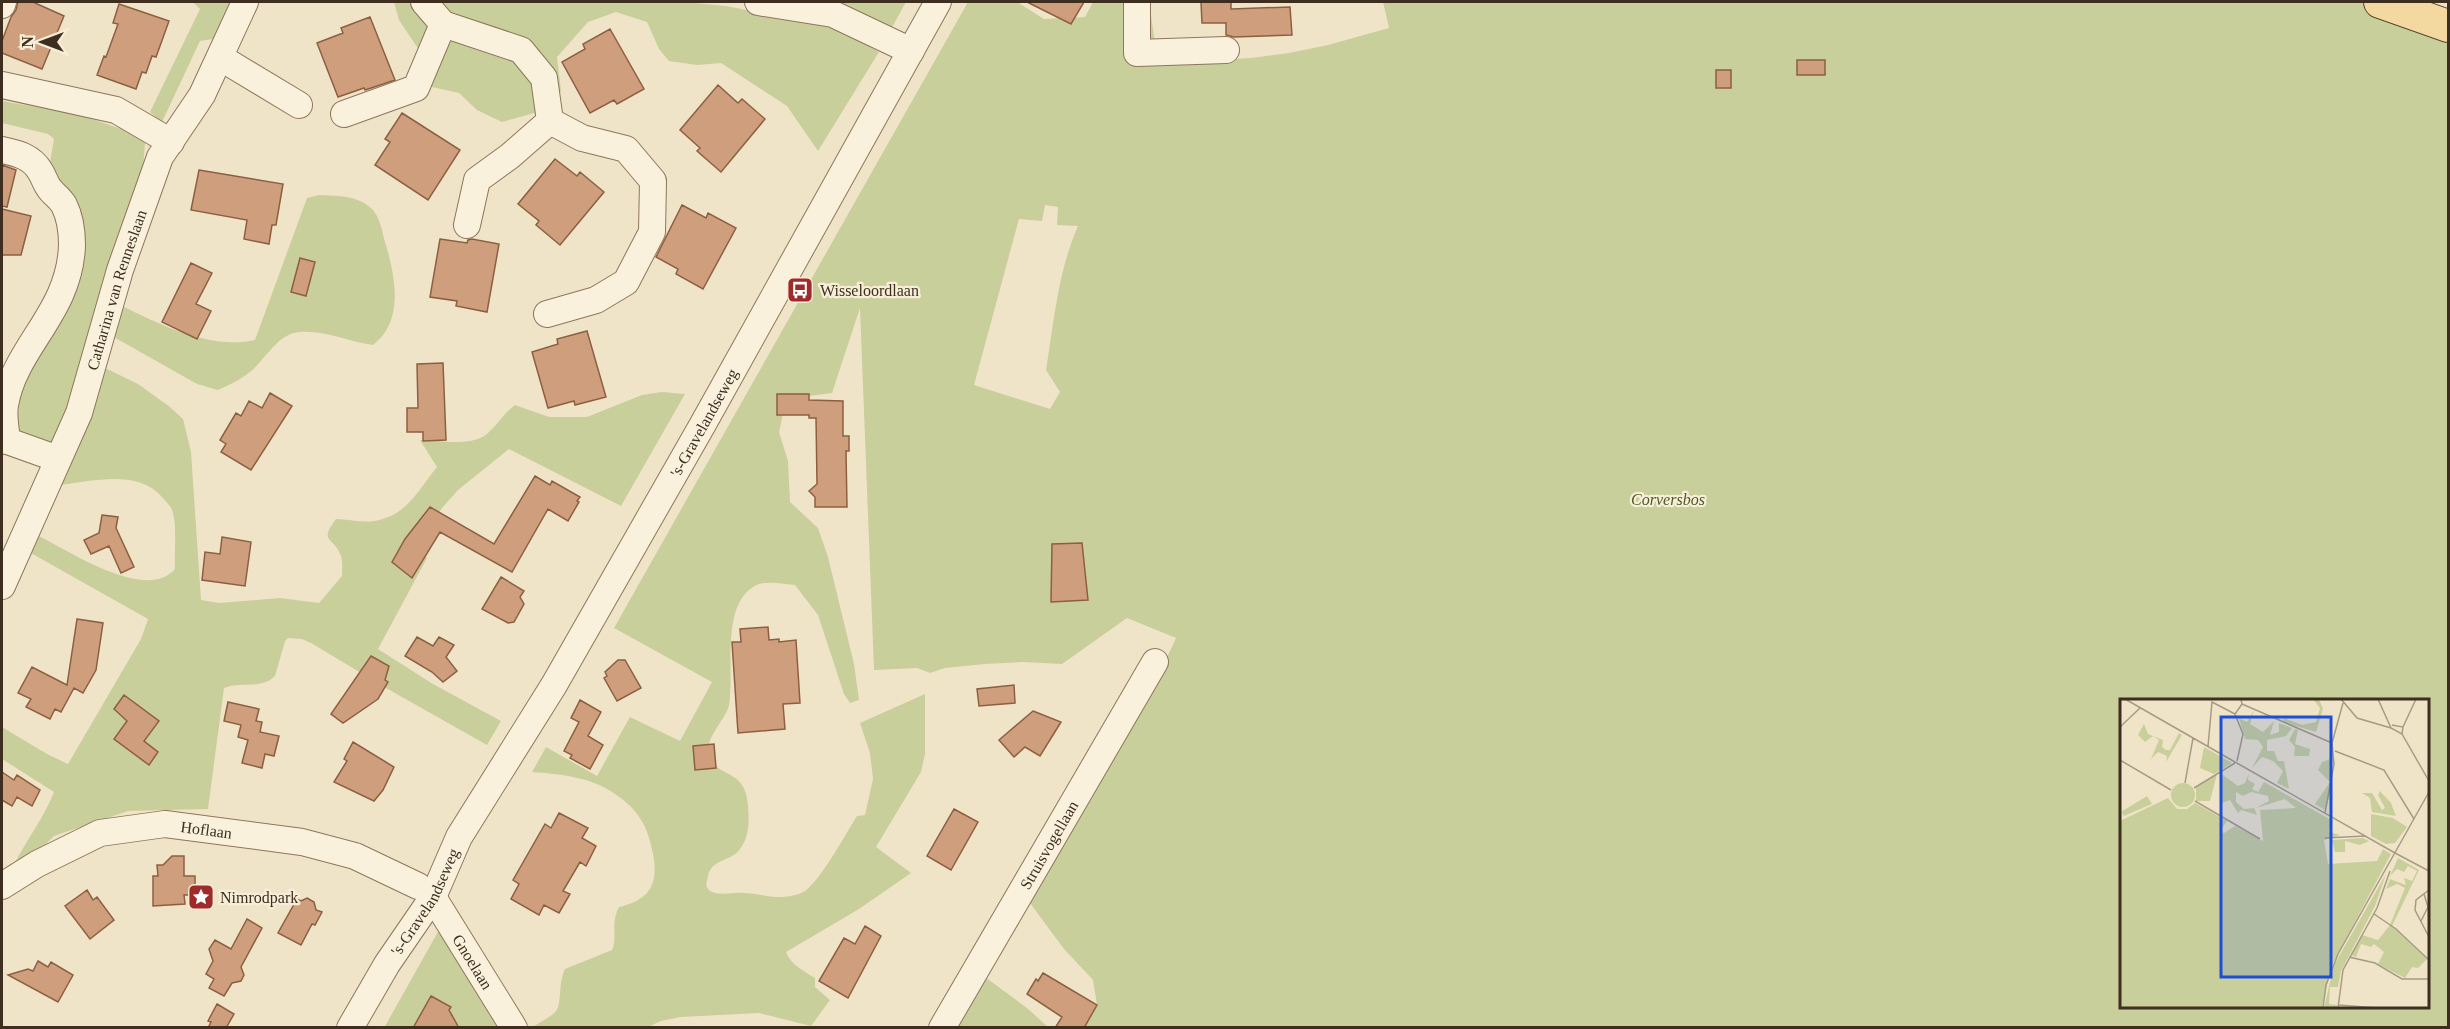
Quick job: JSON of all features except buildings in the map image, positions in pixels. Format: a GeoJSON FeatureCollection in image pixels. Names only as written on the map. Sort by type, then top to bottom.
{"type":"FeatureCollection","features":[{"type":"Feature","properties":{"kind":"main road"},"geometry":{"type":"LineString","coordinates":[[2380,2],[2448,26]]}},
{"type":"Feature","properties":{"kind":"street","name":"Catharina van Renneslaan"},"geometry":{"type":"LineString","coordinates":[[2,586],[79,413],[120,270],[160,157],[202,96],[245,2]]}},
{"type":"Feature","properties":{"kind":"street"},"geometry":{"type":"LineString","coordinates":[[424,2],[443,24],[521,50],[544,78],[550,121]]}},
{"type":"Feature","properties":{"kind":"street"},"geometry":{"type":"LineString","coordinates":[[758,2],[832,14],[911,51]]}},
{"type":"Feature","properties":{"kind":"street","name":"'s-Gravelandseweg"},"geometry":{"type":"LineString","coordinates":[[350,1028],[425,891],[566,665],[938,2]]}},
{"type":"Feature","properties":{"kind":"street"},"geometry":{"type":"LineString","coordinates":[[1137,2],[1137,53],[1226,50]]}},
{"type":"Feature","properties":{"kind":"street"},"geometry":{"type":"LineString","coordinates":[[344,114],[416,88],[443,24]]}},
{"type":"Feature","properties":{"kind":"street"},"geometry":{"type":"LineString","coordinates":[[221,58],[299,105]]}},
{"type":"Feature","properties":{"kind":"street"},"geometry":{"type":"LineString","coordinates":[[2,85],[116,110],[171,142]]}},
{"type":"Feature","properties":{"kind":"street"},"geometry":{"type":"LineString","coordinates":[[468,225],[477,180],[510,156],[550,121]]}},
{"type":"Feature","properties":{"kind":"street"},"geometry":{"type":"LineString","coordinates":[[547,314],[597,300],[626,282],[652,232],[653,182],[626,149],[582,138],[550,121]]}},
{"type":"Feature","properties":{"kind":"street"},"geometry":{"type":"LineString","coordinates":[[2,150],[26,157],[38,167],[47,186],[63,204],[72,237],[70,268],[59,302],[13,378],[7,395],[4,419],[4,440],[58,459]]}},
{"type":"Feature","properties":{"kind":"street","name":"Struisvogellaan"},"geometry":{"type":"LineString","coordinates":[[942,1028],[1155,662]]}},
{"type":"Feature","properties":{"kind":"street","name":"Hoflaan"},"geometry":{"type":"LineString","coordinates":[[2,886],[36,864],[100,833],[165,824],[302,842],[355,856],[425,891]]}},
{"type":"Feature","properties":{"kind":"street","name":"Gnoelaan"},"geometry":{"type":"LineString","coordinates":[[425,891],[514,1028]]}},
{"type":"Feature","properties":{"kind":"green space"},"geometry":{"type":"Polygon","coordinates":[[[193,2],[229,2],[230,8],[213,39],[200,41],[162,122],[150,112],[200,9],[193,2]]]}},
{"type":"Feature","properties":{"kind":"green space"},"geometry":{"type":"Polygon","coordinates":[[[394,2],[684,2],[726,6],[826,26],[845,33],[879,52],[818,151],[787,106],[721,63],[697,65],[669,61],[659,49],[647,22],[616,12],[588,22],[557,57],[561,91],[542,111],[502,122],[477,110],[459,93],[432,87],[427,62],[399,20],[394,2]]]}},
{"type":"Feature","properties":{"kind":"green space"},"geometry":{"type":"Polygon","coordinates":[[[801,2],[906,2],[890,31],[801,2]]]}},
{"type":"Feature","properties":{"kind":"green space","name":"Corversbos"},"geometry":{"type":"Polygon","coordinates":[[[968,2],[1017,2],[1044,19],[1085,17],[1093,2],[1149,2],[1158,63],[1251,58],[1328,45],[1389,28],[1383,2],[2365,2],[2448,34],[2448,1027],[1084,1027],[1097,1005],[1093,980],[1064,949],[1030,903],[1156,681],[1176,638],[1127,618],[1062,664],[1023,662],[985,664],[945,668],[930,673],[917,668],[874,670],[860,308],[832,393],[809,396],[785,404],[779,432],[788,461],[790,502],[818,528],[828,557],[854,664],[859,700],[850,703],[844,694],[818,615],[795,585],[763,583],[746,592],[738,605],[731,637],[729,705],[712,736],[708,749],[713,763],[742,785],[748,805],[748,828],[746,839],[740,849],[713,866],[706,884],[708,889],[719,894],[748,893],[779,897],[800,894],[812,885],[826,867],[857,816],[865,815],[873,779],[870,753],[860,723],[925,694],[925,754],[921,772],[876,847],[911,873],[859,909],[786,952],[794,964],[815,978],[815,987],[830,1000],[811,1026],[759,1013],[681,1017],[661,1021],[648,1027],[531,1028],[558,1008],[561,980],[565,969],[612,950],[615,919],[619,907],[645,895],[653,883],[654,874],[651,844],[645,827],[636,813],[623,800],[606,788],[586,780],[532,772],[546,747],[597,776],[630,717],[680,741],[712,682],[614,628],[968,2]],[[1045,205],[1042,221],[1019,219],[974,385],[1050,409],[1060,392],[1046,370],[1054,315],[1061,278],[1078,226],[1057,225],[1058,207],[1045,205]]]}},
{"type":"Feature","properties":{"kind":"green space"},"geometry":{"type":"Polygon","coordinates":[[[2,101],[81,115],[124,130],[145,143],[143,170],[54,447],[17,437],[19,397],[27,376],[76,288],[47,180],[54,139],[48,134],[2,123],[2,101]]]}},
{"type":"Feature","properties":{"kind":"green space"},"geometry":{"type":"Polygon","coordinates":[[[319,195],[346,197],[360,201],[374,211],[379,220],[392,269],[395,297],[390,323],[373,345],[328,334],[292,333],[279,342],[250,372],[218,390],[197,384],[112,336],[122,306],[170,328],[204,339],[221,342],[255,340],[307,198],[319,195]]]}},
{"type":"Feature","properties":{"kind":"green space"},"geometry":{"type":"Polygon","coordinates":[[[103,367],[138,384],[183,419],[191,452],[201,600],[219,603],[280,598],[319,603],[342,576],[341,556],[328,536],[331,527],[336,519],[369,521],[385,518],[395,514],[411,501],[437,467],[420,440],[465,442],[474,440],[489,432],[515,405],[549,417],[587,417],[642,395],[662,392],[685,394],[621,506],[509,449],[458,490],[442,508],[417,550],[427,558],[378,649],[433,684],[501,721],[487,745],[311,643],[302,639],[288,638],[285,641],[275,676],[264,683],[224,688],[208,809],[128,811],[54,836],[28,862],[14,865],[54,792],[2,759],[2,727],[68,764],[141,639],[148,619],[29,552],[37,535],[87,561],[127,577],[146,580],[162,578],[175,569],[175,526],[172,511],[152,488],[141,483],[114,479],[60,485],[103,367]]]}},
{"type":"Feature","properties":{"kind":"green space"},"geometry":{"type":"Polygon","coordinates":[[[439,930],[497,1027],[384,1028],[439,930]]]}},
{"type":"Feature","properties":{"kind":"green space"},"geometry":{"type":"Polygon","coordinates":[[[985,977],[1027,1008],[1048,1027],[956,1028],[985,977]]]}},
{"type":"Feature","properties":{"kind":"place","name":"Wisseloordlaan"},"geometry":{"type":"Point","coordinates":[800,290]}},
{"type":"Feature","properties":{"kind":"place","name":"Nimrodpark"},"geometry":{"type":"Point","coordinates":[201,897]}}]}
